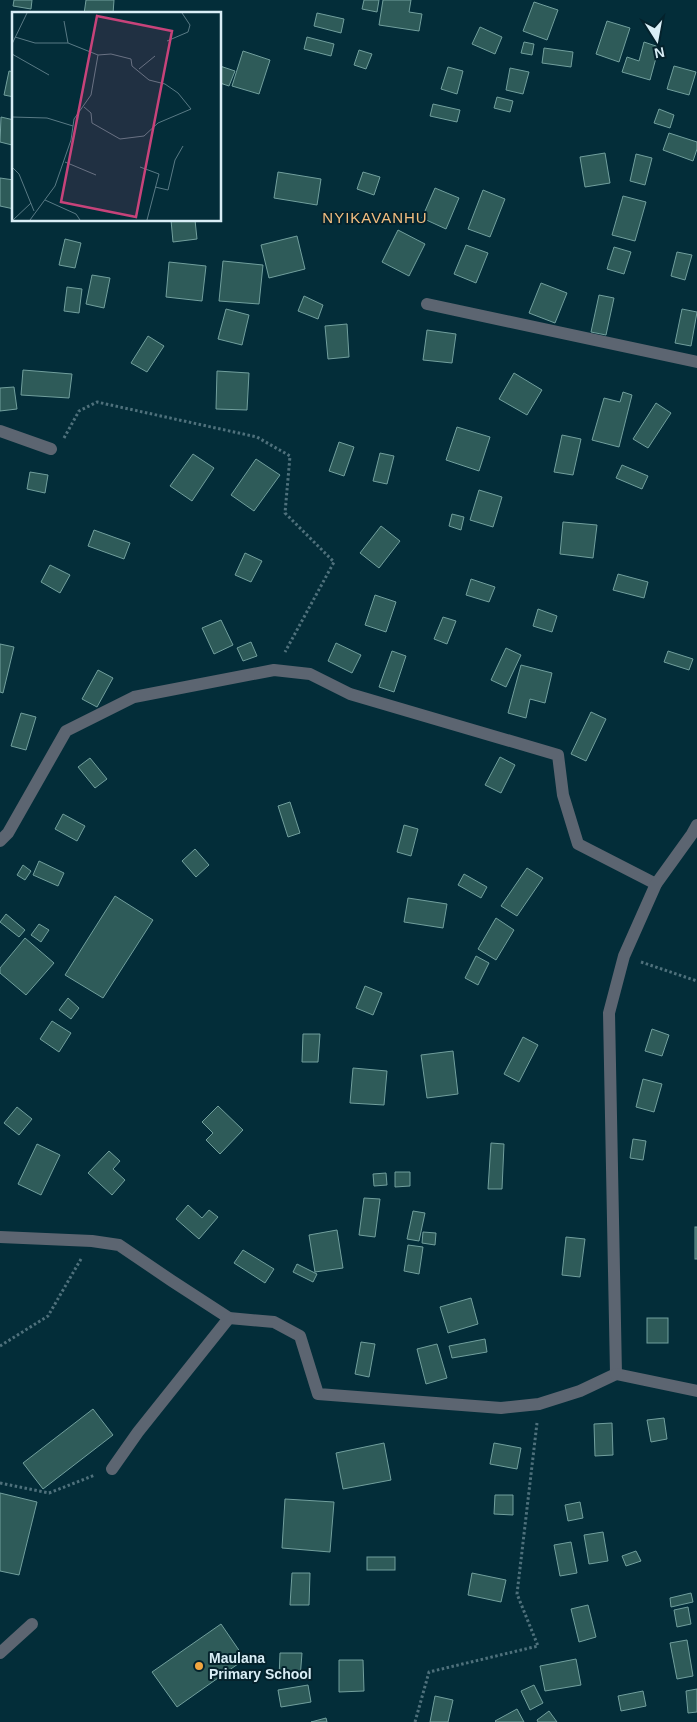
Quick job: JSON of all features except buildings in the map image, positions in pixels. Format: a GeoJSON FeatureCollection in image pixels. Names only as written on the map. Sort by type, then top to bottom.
{"type":"FeatureCollection","features":[{"type":"Feature","properties":{"kind":"street"},"geometry":{"type":"LineString","coordinates":[[427,304],[697,362]]}},
{"type":"Feature","properties":{"kind":"street"},"geometry":{"type":"LineString","coordinates":[[0,431],[51,449]]}},
{"type":"Feature","properties":{"kind":"street"},"geometry":{"type":"LineString","coordinates":[[0,841],[8,833],[66,731],[134,697],[274,670],[310,674],[350,694],[558,755],[563,795],[578,844],[656,884]]}},
{"type":"Feature","properties":{"kind":"street"},"geometry":{"type":"LineString","coordinates":[[616,1374],[609,1013],[624,956],[656,884],[697,825]]}},
{"type":"Feature","properties":{"kind":"street"},"geometry":{"type":"LineString","coordinates":[[0,1237],[92,1240],[119,1245],[229,1318],[274,1322],[300,1336],[318,1394],[501,1408],[539,1404],[580,1391],[616,1374],[697,1391]]}},
{"type":"Feature","properties":{"kind":"street"},"geometry":{"type":"LineString","coordinates":[[112,1469],[138,1432],[229,1318]]}},
{"type":"Feature","properties":{"kind":"street"},"geometry":{"type":"LineString","coordinates":[[0,1653],[32,1624]]}},
{"type":"Feature","properties":{"kind":"path"},"geometry":{"type":"LineString","coordinates":[[51,449],[65,437],[79,411],[97,402],[257,437],[290,456],[285,513],[334,562],[274,670]]}},
{"type":"Feature","properties":{"kind":"path"},"geometry":{"type":"LineString","coordinates":[[624,956],[697,980]]}},
{"type":"Feature","properties":{"kind":"path"},"geometry":{"type":"LineString","coordinates":[[0,1346],[48,1316],[92,1240]]}},
{"type":"Feature","properties":{"kind":"path"},"geometry":{"type":"LineString","coordinates":[[415,1722],[429,1672],[538,1646],[517,1594],[539,1404]]}},
{"type":"Feature","properties":{"kind":"path"},"geometry":{"type":"LineString","coordinates":[[0,1483],[49,1493],[112,1469]]}},
{"type":"Feature","properties":{"kind":"place","name":"Maulana Primary School"},"geometry":{"type":"Point","coordinates":[199,1666]}},
{"type":"Feature","properties":{"kind":"district","name":"NYIKAVANHU"},"geometry":{"type":"Point","coordinates":[375,218]}}]}
